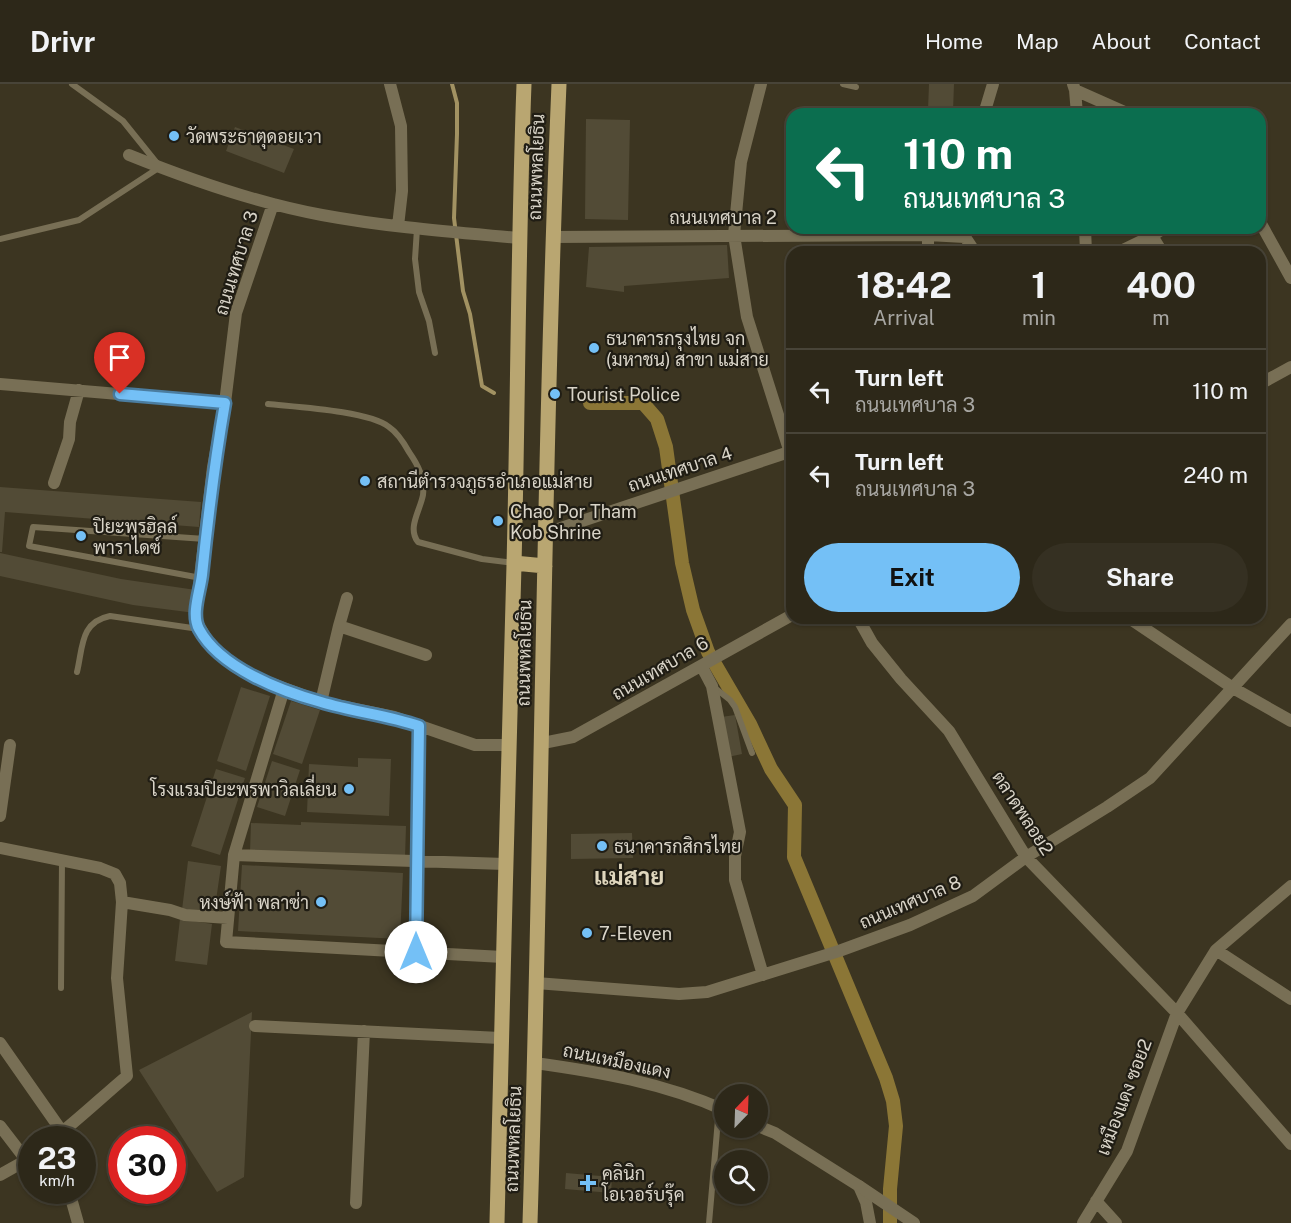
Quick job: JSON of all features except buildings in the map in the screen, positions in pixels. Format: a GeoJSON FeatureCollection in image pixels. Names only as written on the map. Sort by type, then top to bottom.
{"type":"FeatureCollection","features":[{"type":"Feature","properties":{"kind":"main road","name":"ถนนพหลโยธิน"},"geometry":{"type":"LineString","coordinates":[[497,1223],[514,563],[518,238],[524,84]]}},
{"type":"Feature","properties":{"kind":"main road","name":"ถนนพหลโยธิน"},"geometry":{"type":"LineString","coordinates":[[530,1223],[553,237],[559,84]]}},
{"type":"Feature","properties":{"kind":"main road"},"geometry":{"type":"LineString","coordinates":[[514,563],[545,566]]}},
{"type":"Feature","properties":{"kind":"street"},"geometry":{"type":"LineString","coordinates":[[390,84],[401,126],[402,191],[398,226]]}},
{"type":"Feature","properties":{"kind":"street"},"geometry":{"type":"LineString","coordinates":[[761,84],[741,162],[734,235],[747,317],[786,438]]}},
{"type":"Feature","properties":{"kind":"street"},"geometry":{"type":"LineString","coordinates":[[986,108],[993,84]]}},
{"type":"Feature","properties":{"kind":"street"},"geometry":{"type":"LineString","coordinates":[[1074,86],[1076,108]]}},
{"type":"Feature","properties":{"kind":"street"},"geometry":{"type":"LineString","coordinates":[[1074,86],[1117,108]]}},
{"type":"Feature","properties":{"kind":"street"},"geometry":{"type":"LineString","coordinates":[[129,155],[273,204],[323,215],[417,229],[518,238]]}},
{"type":"Feature","properties":{"kind":"street","name":"ถนนเทศบาล 3"},"geometry":{"type":"LineString","coordinates":[[199,629],[195,619],[202,578],[213,467],[225,403],[236,313],[273,204]]}},
{"type":"Feature","properties":{"kind":"street"},"geometry":{"type":"LineString","coordinates":[[1266,233],[1291,278]]}},
{"type":"Feature","properties":{"kind":"street","name":"ถนนเทศบาล 2"},"geometry":{"type":"LineString","coordinates":[[553,237],[947,234]]}},
{"type":"Feature","properties":{"kind":"street"},"geometry":{"type":"LineString","coordinates":[[1131,246],[1155,234]]}},
{"type":"Feature","properties":{"kind":"street"},"geometry":{"type":"LineString","coordinates":[[928,235],[928,246]]}},
{"type":"Feature","properties":{"kind":"street"},"geometry":{"type":"LineString","coordinates":[[1152,236],[1158,246]]}},
{"type":"Feature","properties":{"kind":"street"},"geometry":{"type":"LineString","coordinates":[[1266,381],[1291,366]]}},
{"type":"Feature","properties":{"kind":"street"},"geometry":{"type":"LineString","coordinates":[[0,384],[225,403]]}},
{"type":"Feature","properties":{"kind":"street"},"geometry":{"type":"LineString","coordinates":[[54,483],[69,440],[70,422],[79,390]]}},
{"type":"Feature","properties":{"kind":"street","name":"ถนนเทศบาล 4"},"geometry":{"type":"LineString","coordinates":[[546,533],[663,493],[786,456]]}},
{"type":"Feature","properties":{"kind":"street"},"geometry":{"type":"LineString","coordinates":[[321,702],[347,598]]}},
{"type":"Feature","properties":{"kind":"street","name":"ถนนเทศบาล 6"},"geometry":{"type":"LineString","coordinates":[[543,742],[573,737],[786,618]]}},
{"type":"Feature","properties":{"kind":"street","name":"ตลาดพลอย2"},"geometry":{"type":"LineString","coordinates":[[861,624],[872,643],[901,679],[949,731],[1026,857],[1176,1013],[1291,1144]]}},
{"type":"Feature","properties":{"kind":"street"},"geometry":{"type":"LineString","coordinates":[[1137,624],[1233,688],[1290,720]]}},
{"type":"Feature","properties":{"kind":"street","name":"ถนนเทศบาล 8"},"geometry":{"type":"LineString","coordinates":[[536,983],[679,994],[707,992],[839,951],[910,925],[973,896],[1026,857],[1150,778],[1291,624]]}},
{"type":"Feature","properties":{"kind":"street"},"geometry":{"type":"LineString","coordinates":[[339,627],[426,655]]}},
{"type":"Feature","properties":{"kind":"street"},"geometry":{"type":"LineString","coordinates":[[199,629],[209,644],[237,668],[321,702],[394,717],[474,745],[509,745]]}},
{"type":"Feature","properties":{"kind":"street"},"geometry":{"type":"LineString","coordinates":[[702,667],[712,686],[740,832],[735,856],[735,880],[764,975]]}},
{"type":"Feature","properties":{"kind":"street"},"geometry":{"type":"LineString","coordinates":[[284,688],[234,855],[226,942],[503,957]]}},
{"type":"Feature","properties":{"kind":"street"},"geometry":{"type":"LineString","coordinates":[[416,952],[419,726]]}},
{"type":"Feature","properties":{"kind":"street"},"geometry":{"type":"LineString","coordinates":[[0,816],[10,745]]}},
{"type":"Feature","properties":{"kind":"street"},"geometry":{"type":"LineString","coordinates":[[0,848],[100,868],[115,874],[120,883],[122,902],[117,978],[128,1076],[69,1126]]}},
{"type":"Feature","properties":{"kind":"street"},"geometry":{"type":"LineString","coordinates":[[234,855],[505,864]]}},
{"type":"Feature","properties":{"kind":"street","name":"เหมืองแดง ซอย2"},"geometry":{"type":"LineString","coordinates":[[1083,1223],[1127,1151],[1176,1013],[1216,950],[1291,886]]}},
{"type":"Feature","properties":{"kind":"street"},"geometry":{"type":"LineString","coordinates":[[122,902],[170,910],[185,915],[228,918]]}},
{"type":"Feature","properties":{"kind":"street"},"geometry":{"type":"LineString","coordinates":[[1216,950],[1291,999]]}},
{"type":"Feature","properties":{"kind":"street"},"geometry":{"type":"LineString","coordinates":[[255,1026],[500,1038]]}},
{"type":"Feature","properties":{"kind":"street"},"geometry":{"type":"LineString","coordinates":[[356,1203],[364,1031]]}},
{"type":"Feature","properties":{"kind":"street"},"geometry":{"type":"LineString","coordinates":[[0,1043],[49,1126]]}},
{"type":"Feature","properties":{"kind":"street","name":"ถนนเหมืองแดง"},"geometry":{"type":"LineString","coordinates":[[535,1063],[598,1072],[657,1085],[714,1106]]}},
{"type":"Feature","properties":{"kind":"street"},"geometry":{"type":"LineString","coordinates":[[0,1126],[18,1146]]}},
{"type":"Feature","properties":{"kind":"street"},"geometry":{"type":"LineString","coordinates":[[768,1131],[863,1188],[914,1223]]}},
{"type":"Feature","properties":{"kind":"street"},"geometry":{"type":"LineString","coordinates":[[0,1175],[18,1165]]}},
{"type":"Feature","properties":{"kind":"street"},"geometry":{"type":"LineString","coordinates":[[863,1188],[870,1223]]}},
{"type":"Feature","properties":{"kind":"street"},"geometry":{"type":"LineString","coordinates":[[1096,1201],[1116,1223]]}},
{"type":"Feature","properties":{"kind":"street"},"geometry":{"type":"LineString","coordinates":[[73,1204],[78,1223]]}},
{"type":"Feature","properties":{"kind":"lane"},"geometry":{"type":"LineString","coordinates":[[0,239],[79,220],[160,167],[123,122],[72,84]]}},
{"type":"Feature","properties":{"kind":"lane"},"geometry":{"type":"LineString","coordinates":[[843,84],[856,87]]}},
{"type":"Feature","properties":{"kind":"lane"},"geometry":{"type":"LineString","coordinates":[[417,229],[415,259],[419,292],[429,321],[435,353]]}},
{"type":"Feature","properties":{"kind":"lane"},"geometry":{"type":"LineString","coordinates":[[268,404],[363,416],[388,426],[395,431],[418,464],[423,481],[420,510],[412,531],[418,542],[483,559],[514,563]]}},
{"type":"Feature","properties":{"kind":"lane"},"geometry":{"type":"LineString","coordinates":[[202,578],[29,546],[33,527],[206,538]]}},
{"type":"Feature","properties":{"kind":"lane"},"geometry":{"type":"LineString","coordinates":[[77,672],[89,626],[100,618],[111,616],[199,629]]}},
{"type":"Feature","properties":{"kind":"lane"},"geometry":{"type":"LineString","coordinates":[[712,686],[735,707],[752,753]]}},
{"type":"Feature","properties":{"kind":"lane"},"geometry":{"type":"LineString","coordinates":[[61,988],[62,861]]}},
{"type":"Feature","properties":{"kind":"lane"},"geometry":{"type":"LineString","coordinates":[[709,1223],[719,1138]]}},
{"type":"Feature","properties":{"kind":"waterway"},"geometry":{"type":"LineString","coordinates":[[452,84],[457,103],[454,218],[463,291],[470,314],[482,386],[494,393]]}},
{"type":"Feature","properties":{"kind":"waterway"},"geometry":{"type":"LineString","coordinates":[[590,403],[643,403],[657,419],[666,447],[682,563],[693,610],[708,652],[750,724],[771,769],[795,805],[794,857],[886,1078],[893,1101],[896,1126],[890,1189],[890,1223]]}},
{"type":"Feature","properties":{"kind":"place","name":"วัดพระธาตุดอยเวา"},"geometry":{"type":"Point","coordinates":[174,136]}},
{"type":"Feature","properties":{"kind":"place","name":"ธนาคารกรุงไทย จก (มหาชน) สาขา แม่สาย"},"geometry":{"type":"Point","coordinates":[594,348]}},
{"type":"Feature","properties":{"kind":"place","name":"Tourist Police"},"geometry":{"type":"Point","coordinates":[555,394]}},
{"type":"Feature","properties":{"kind":"place","name":"สถานีตำรวจภูธรอำเภอแม่สาย"},"geometry":{"type":"Point","coordinates":[365,481]}},
{"type":"Feature","properties":{"kind":"place","name":"Chao Por Tham Kob Shrine"},"geometry":{"type":"Point","coordinates":[498,521]}},
{"type":"Feature","properties":{"kind":"place","name":"ปิยะพรฮิลล์ พาราไดซ์"},"geometry":{"type":"Point","coordinates":[81,536]}},
{"type":"Feature","properties":{"kind":"place","name":"โรงแรมปิยะพรพาวิลเลี่ยน"},"geometry":{"type":"Point","coordinates":[349,789]}},
{"type":"Feature","properties":{"kind":"place","name":"ธนาคารกสิกรไทย"},"geometry":{"type":"Point","coordinates":[602,846]}},
{"type":"Feature","properties":{"kind":"place","name":"หงษ์ฟ้า พลาซ่า"},"geometry":{"type":"Point","coordinates":[321,902]}},
{"type":"Feature","properties":{"kind":"place","name":"7-Eleven"},"geometry":{"type":"Point","coordinates":[587,933]}},
{"type":"Feature","properties":{"kind":"place","name":"คลินิก โอเวอร์บรุ๊ค"},"geometry":{"type":"Point","coordinates":[588,1183]}},
{"type":"Feature","properties":{"kind":"district","name":"แม่สาย"},"geometry":{"type":"Point","coordinates":[629,876]}},
{"type":"Feature","properties":{"kind":"route"},"geometry":{"type":"LineString","coordinates":[[120,394],[225,403],[213,467],[202,578],[195,619],[209,644],[237,668],[259,679],[321,702],[394,717],[419,726],[416,952]]}}]}
